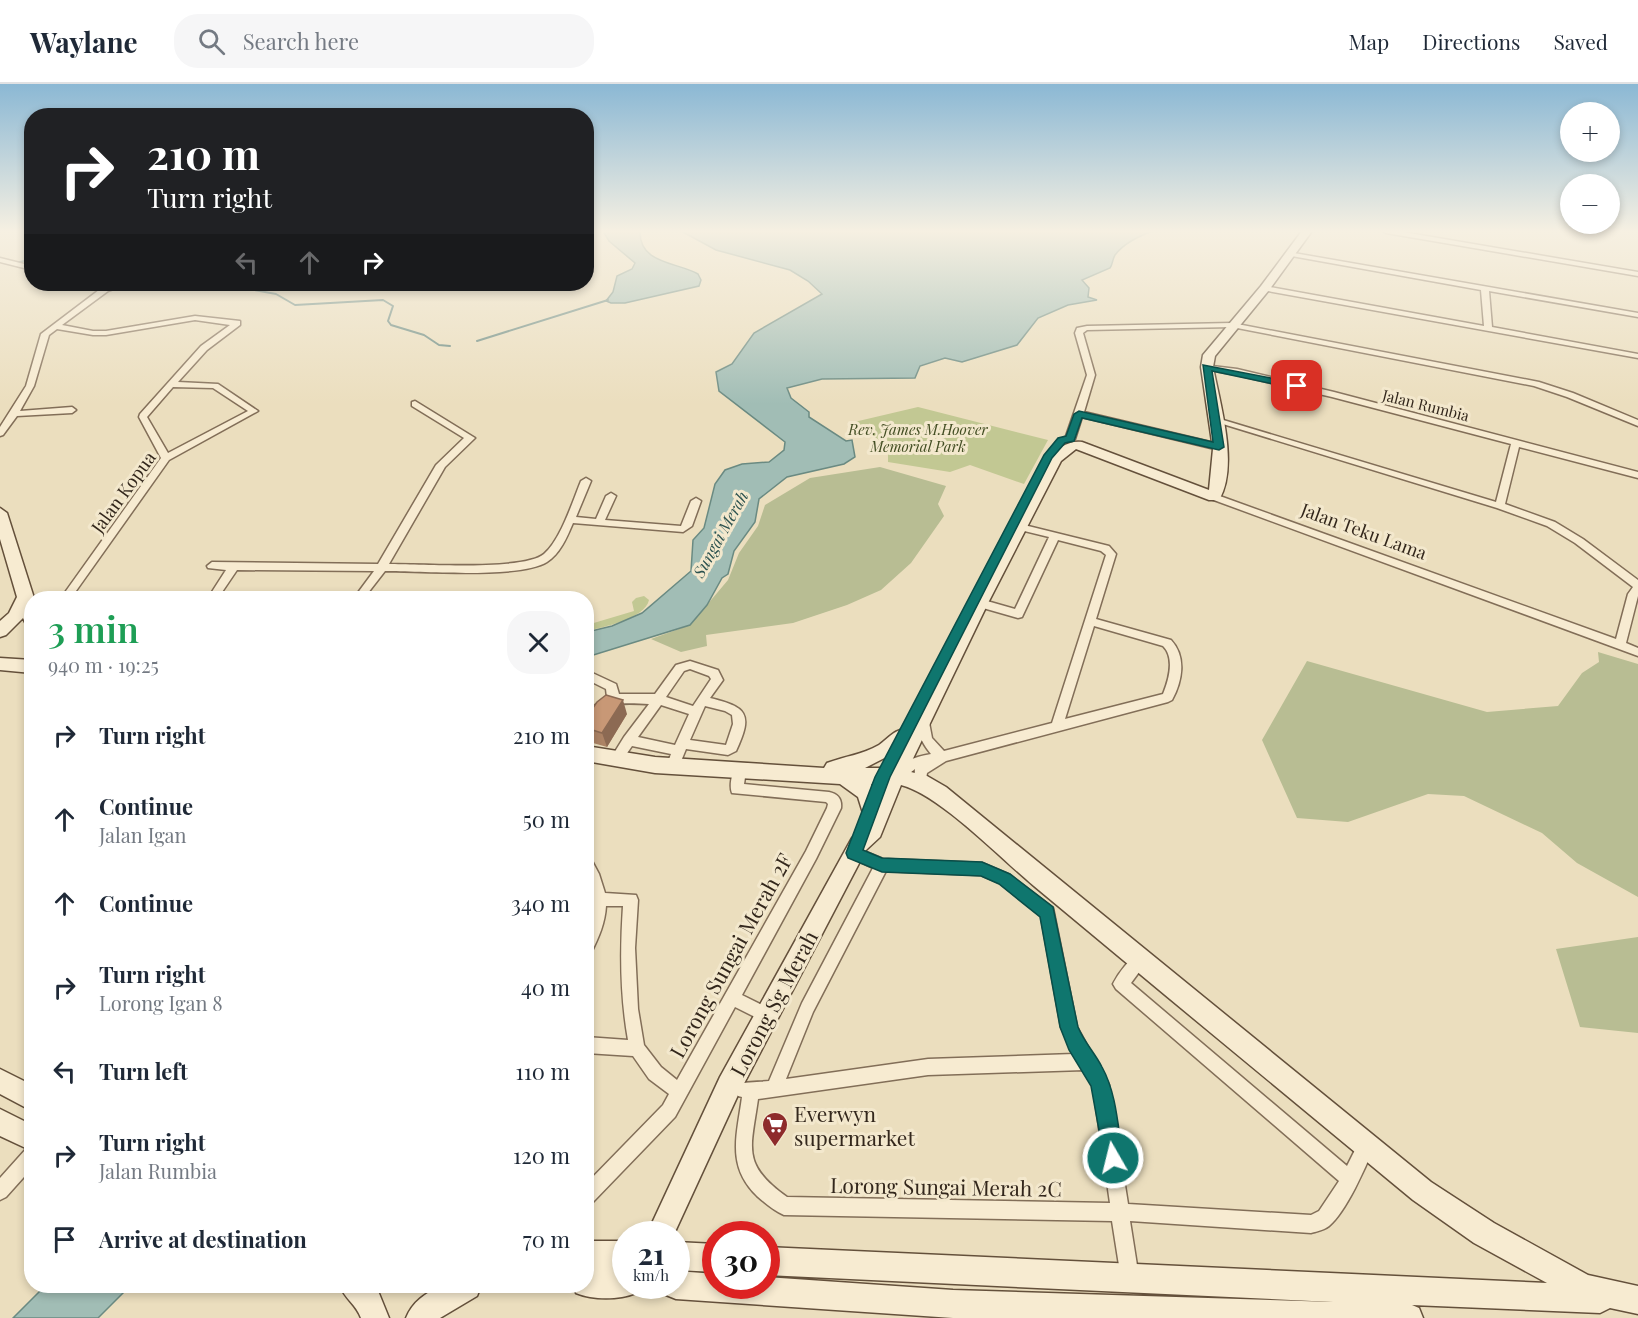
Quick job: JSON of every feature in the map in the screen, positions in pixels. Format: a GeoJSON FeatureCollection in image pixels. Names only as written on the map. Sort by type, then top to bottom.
{"type":"FeatureCollection","features":[{"type":"Feature","properties":{"kind":"street"},"geometry":{"type":"LineString","coordinates":[[1214,497],[1218,485],[1219,447],[1217,421],[1207,367],[1209,355],[1264,289]]}},
{"type":"Feature","properties":{"kind":"street"},"geometry":{"type":"LineString","coordinates":[[1268,289],[1638,356]]}},
{"type":"Feature","properties":{"kind":"street"},"geometry":{"type":"LineString","coordinates":[[1488,329],[1485,289],[1638,315]]}},
{"type":"Feature","properties":{"kind":"street"},"geometry":{"type":"LineString","coordinates":[[0,433],[14,414],[32,380],[43,338],[102,291]]}},
{"type":"Feature","properties":{"kind":"street"},"geometry":{"type":"LineString","coordinates":[[56,326],[93,333],[106,333],[195,318],[237,323],[204,348],[145,410],[142,417],[166,458]]}},
{"type":"Feature","properties":{"kind":"street"},"geometry":{"type":"LineString","coordinates":[[1638,423],[1570,395],[1536,384],[1232,325],[1080,330],[1091,375],[1070,443],[1055,459],[980,603],[924,718],[870,807],[856,848],[882,865],[1012,870],[1141,960],[1422,1191],[1484,1233],[1584,1288],[1638,1300]]}},
{"type":"Feature","properties":{"kind":"street","name":"Jalan Rumbia"},"geometry":{"type":"LineString","coordinates":[[1207,367],[1334,395],[1638,475]]}},
{"type":"Feature","properties":{"kind":"street","name":"Jalan Kopua"},"geometry":{"type":"LineString","coordinates":[[68,591],[166,458],[254,411],[215,386],[171,384]]}},
{"type":"Feature","properties":{"kind":"street"},"geometry":{"type":"LineString","coordinates":[[364,591],[381,568],[441,465],[470,438],[415,404]]}},
{"type":"Feature","properties":{"kind":"street"},"geometry":{"type":"LineString","coordinates":[[14,414],[72,410]]}},
{"type":"Feature","properties":{"kind":"street"},"geometry":{"type":"LineString","coordinates":[[1079,414],[1219,447]]}},
{"type":"Feature","properties":{"kind":"street"},"geometry":{"type":"LineString","coordinates":[[1217,421],[1500,506],[1558,528],[1638,586],[1633,594],[1620,645]]}},
{"type":"Feature","properties":{"kind":"street"},"geometry":{"type":"LineString","coordinates":[[1500,506],[1516,442]]}},
{"type":"Feature","properties":{"kind":"street"},"geometry":{"type":"LineString","coordinates":[[889,777],[903,736],[1042,466],[1070,443]]}},
{"type":"Feature","properties":{"kind":"street","name":"Jalan Teku Lama"},"geometry":{"type":"LineString","coordinates":[[1070,443],[1638,652]]}},
{"type":"Feature","properties":{"kind":"street"},"geometry":{"type":"LineString","coordinates":[[212,566],[512,568],[533,564],[550,555],[586,481]]}},
{"type":"Feature","properties":{"kind":"street"},"geometry":{"type":"LineString","coordinates":[[599,523],[611,496]]}},
{"type":"Feature","properties":{"kind":"street"},"geometry":{"type":"LineString","coordinates":[[569,520],[683,529],[687,526],[696,501]]}},
{"type":"Feature","properties":{"kind":"street"},"geometry":{"type":"LineString","coordinates":[[0,513],[25,591]]}},
{"type":"Feature","properties":{"kind":"street"},"geometry":{"type":"LineString","coordinates":[[1020,526],[1105,548],[1110,552],[1057,727]]}},
{"type":"Feature","properties":{"kind":"street"},"geometry":{"type":"LineString","coordinates":[[980,603],[1018,614],[1055,536]]}},
{"type":"Feature","properties":{"kind":"street"},"geometry":{"type":"LineString","coordinates":[[218,591],[234,566]]}},
{"type":"Feature","properties":{"kind":"street"},"geometry":{"type":"LineString","coordinates":[[0,631],[24,606]]}},
{"type":"Feature","properties":{"kind":"street"},"geometry":{"type":"LineString","coordinates":[[889,777],[914,763],[1168,697],[1172,689],[1176,653],[1172,647],[1167,643],[1090,621]]}},
{"type":"Feature","properties":{"kind":"street"},"geometry":{"type":"LineString","coordinates":[[0,664],[24,666]]}},
{"type":"Feature","properties":{"kind":"street"},"geometry":{"type":"LineString","coordinates":[[617,758],[681,668],[690,665],[714,673],[717,680],[698,706],[678,754]]}},
{"type":"Feature","properties":{"kind":"street"},"geometry":{"type":"LineString","coordinates":[[594,678],[612,687],[613,699]]}},
{"type":"Feature","properties":{"kind":"street"},"geometry":{"type":"LineString","coordinates":[[594,706],[613,699],[658,699],[735,709],[739,714],[740,722],[732,747],[728,750],[617,758],[594,754]]}},
{"type":"Feature","properties":{"kind":"street"},"geometry":{"type":"LineString","coordinates":[[924,718],[926,740],[942,757]]}},
{"type":"Feature","properties":{"kind":"street"},"geometry":{"type":"LineString","coordinates":[[628,740],[678,754],[738,780],[796,774],[862,763],[903,736]]}},
{"type":"Feature","properties":{"kind":"street"},"geometry":{"type":"LineString","coordinates":[[920,782],[921,770],[942,757]]}},
{"type":"Feature","properties":{"kind":"street"},"geometry":{"type":"LineString","coordinates":[[796,774],[889,777],[920,782],[939,793],[1012,870],[1047,913],[1069,1027],[1075,1044],[1101,1085],[1130,1279]]}},
{"type":"Feature","properties":{"kind":"street"},"geometry":{"type":"LineString","coordinates":[[842,777],[866,790],[870,807]]}},
{"type":"Feature","properties":{"kind":"street","name":"Lorong Sg Merah"},"geometry":{"type":"LineString","coordinates":[[667,1221],[740,1089],[767,1015],[856,848],[873,831],[889,777]]}},
{"type":"Feature","properties":{"kind":"street","name":"Lorong Sungai Merah 2F"},"geometry":{"type":"LineString","coordinates":[[594,1189],[664,1116],[680,1092],[811,855],[835,806],[830,797],[738,780]]}},
{"type":"Feature","properties":{"kind":"street"},"geometry":{"type":"LineString","coordinates":[[775,1087],[807,1008],[882,865]]}},
{"type":"Feature","properties":{"kind":"street"},"geometry":{"type":"LineString","coordinates":[[594,879],[600,899],[598,920],[594,929]]}},
{"type":"Feature","properties":{"kind":"street"},"geometry":{"type":"LineString","coordinates":[[600,899],[631,900],[628,948],[630,1009],[638,1048],[655,1073],[680,1092]]}},
{"type":"Feature","properties":{"kind":"street"},"geometry":{"type":"LineString","coordinates":[[1141,960],[1120,984],[1350,1179],[1366,1146]]}},
{"type":"Feature","properties":{"kind":"street"},"geometry":{"type":"LineString","coordinates":[[732,998],[767,1015]]}},
{"type":"Feature","properties":{"kind":"street"},"geometry":{"type":"LineString","coordinates":[[594,1045],[638,1048]]}},
{"type":"Feature","properties":{"kind":"street"},"geometry":{"type":"LineString","coordinates":[[740,1089],[775,1087],[928,1067],[1088,1062]]}},
{"type":"Feature","properties":{"kind":"street"},"geometry":{"type":"LineString","coordinates":[[0,1081],[24,1094]]}},
{"type":"Feature","properties":{"kind":"street","name":"Lorong Sungai Merah 2C"},"geometry":{"type":"LineString","coordinates":[[740,1089],[744,1159],[747,1169],[770,1197],[784,1206],[1121,1212],[1311,1224],[1320,1222],[1326,1217],[1350,1179]]}},
{"type":"Feature","properties":{"kind":"street"},"geometry":{"type":"LineString","coordinates":[[0,1122],[24,1135]]}},
{"type":"Feature","properties":{"kind":"street"},"geometry":{"type":"LineString","coordinates":[[0,1191],[24,1164]]}},
{"type":"Feature","properties":{"kind":"street"},"geometry":{"type":"LineString","coordinates":[[594,1255],[612,1255]]}},
{"type":"Feature","properties":{"kind":"street"},"geometry":{"type":"LineString","coordinates":[[780,1261],[1130,1279],[1638,1300]]}},
{"type":"Feature","properties":{"kind":"street"},"geometry":{"type":"LineString","coordinates":[[594,1283],[612,1283]]}},
{"type":"Feature","properties":{"kind":"street"},"geometry":{"type":"LineString","coordinates":[[690,1286],[955,1311],[1410,1318]]}},
{"type":"Feature","properties":{"kind":"street"},"geometry":{"type":"LineString","coordinates":[[364,1293],[369,1300],[375,1318]]}},
{"type":"Feature","properties":{"kind":"street"},"geometry":{"type":"LineString","coordinates":[[420,1318],[434,1305],[455,1293]]}},
{"type":"Feature","properties":{"kind":"green space","name":"Rev. James M.Hoover Memorial Park"},"geometry":{"type":"Polygon","coordinates":[[[918,407],[1048,440],[1024,484],[970,465],[950,472],[888,462],[888,445],[850,423],[918,407]]]}},
{"type":"Feature","properties":{"kind":"green space"},"geometry":{"type":"Polygon","coordinates":[[[880,467],[946,486],[938,504],[944,516],[911,563],[881,590],[847,605],[793,623],[706,635],[707,646],[681,652],[651,639],[690,625],[728,580],[739,553],[758,526],[765,505],[810,478],[880,467]]]}},
{"type":"Feature","properties":{"kind":"green space"},"geometry":{"type":"Polygon","coordinates":[[[644,596],[649,600],[640,612],[623,621],[594,629],[594,623],[634,611],[632,602],[644,596]]]}},
{"type":"Feature","properties":{"kind":"green space"},"geometry":{"type":"Polygon","coordinates":[[[1598,652],[1638,664],[1638,897],[1577,863],[1542,833],[1464,796],[1428,794],[1348,822],[1297,818],[1262,740],[1307,661],[1487,712],[1558,706],[1582,673],[1599,662],[1598,652]]]}},
{"type":"Feature","properties":{"kind":"green space"},"geometry":{"type":"Polygon","coordinates":[[[1638,937],[1638,1033],[1580,1027],[1556,949],[1638,937]]]}},
{"type":"Feature","properties":{"kind":"water"},"geometry":{"type":"Polygon","coordinates":[[[614,289],[688,289],[625,303],[606,301],[614,289]]]}},
{"type":"Feature","properties":{"kind":"water","name":"Sungai Merah"},"geometry":{"type":"Polygon","coordinates":[[[816,289],[1089,289],[1088,297],[1097,300],[1068,305],[1038,318],[1017,345],[962,362],[945,358],[920,366],[915,378],[822,379],[787,388],[791,398],[809,412],[809,417],[846,441],[852,440],[855,457],[844,464],[787,477],[759,499],[755,522],[734,551],[728,574],[722,578],[707,605],[690,625],[594,655],[594,630],[612,626],[642,613],[691,571],[693,540],[704,528],[715,484],[725,470],[742,464],[769,462],[784,450],[785,442],[719,391],[716,372],[732,364],[754,333],[822,294],[816,289]]]}},
{"type":"Feature","properties":{"kind":"water"},"geometry":{"type":"Polygon","coordinates":[[[38,1293],[123,1293],[98,1318],[13,1318],[38,1293]]]}},
{"type":"Feature","properties":{"kind":"building"},"geometry":{"type":"Polygon","coordinates":[[[606,695],[623,700],[602,733],[594,730],[594,706],[606,695]]]}},
{"type":"Feature","properties":{"kind":"waterway"},"geometry":{"type":"LineString","coordinates":[[260,291],[276,294],[295,305],[383,300],[393,306],[388,321],[391,325],[424,335],[439,345],[450,346]]}},
{"type":"Feature","properties":{"kind":"waterway"},"geometry":{"type":"LineString","coordinates":[[477,341],[608,300]]}},
{"type":"Feature","properties":{"kind":"place","name":"Everwyn supermarket"},"geometry":{"type":"Point","coordinates":[775,1148]}},
{"type":"Feature","properties":{"kind":"route"},"geometry":{"type":"LineString","coordinates":[[1113,1158],[1101,1085],[1075,1044],[1069,1027],[1050,921],[1043,907],[1005,879],[977,867],[882,865],[854,853],[859,844],[862,826],[882,777],[972,600],[1048,457],[1061,440],[1070,438],[1079,414],[1219,447],[1217,421],[1207,367],[1297,386]]}}]}
